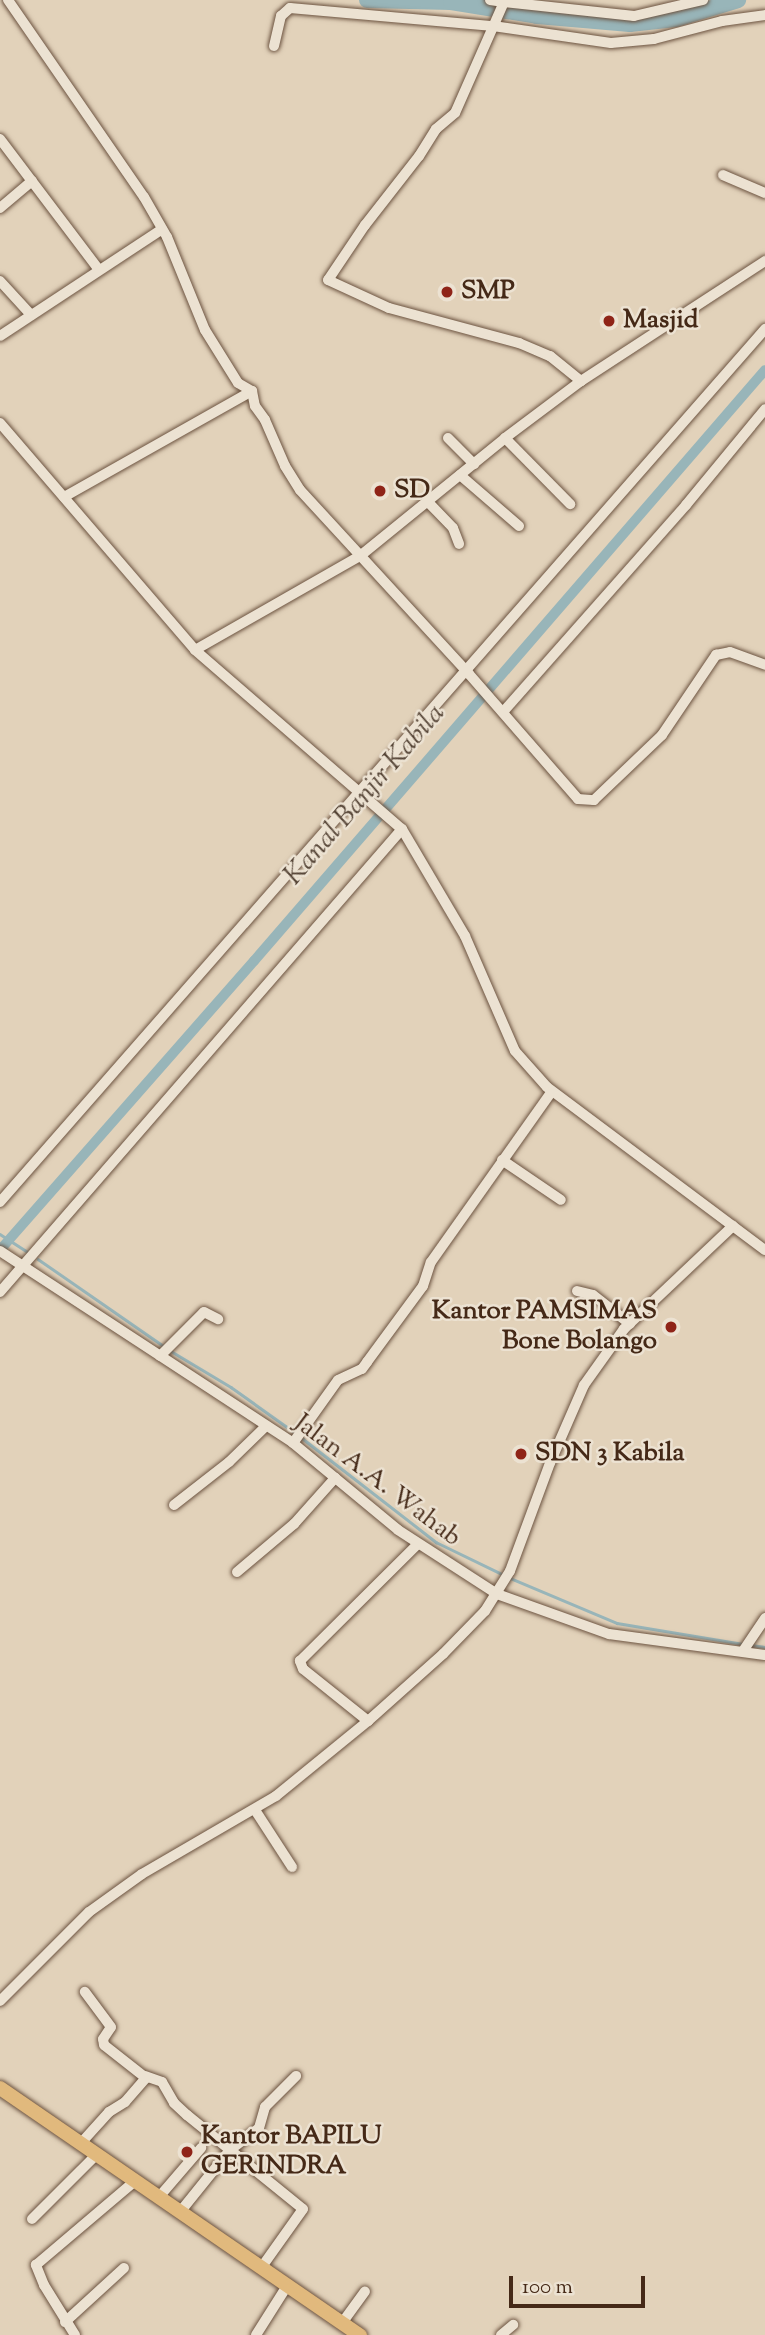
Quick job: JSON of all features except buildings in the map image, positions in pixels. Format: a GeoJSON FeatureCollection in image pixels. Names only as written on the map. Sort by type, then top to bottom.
{"type":"FeatureCollection","features":[{"type":"Feature","properties":{"kind":"main road"},"geometry":{"type":"LineString","coordinates":[[0,2088],[360,2335]]}},
{"type":"Feature","properties":{"kind":"street"},"geometry":{"type":"LineString","coordinates":[[8,0],[108,143],[162,229],[205,330],[238,383],[252,391],[255,406],[265,420],[292,478],[578,799],[585,802],[594,800],[662,735],[716,655],[730,652],[765,665]]}},
{"type":"Feature","properties":{"kind":"street"},"geometry":{"type":"LineString","coordinates":[[490,0],[503,4],[634,16],[703,0]]}},
{"type":"Feature","properties":{"kind":"street"},"geometry":{"type":"LineString","coordinates":[[503,4],[455,113],[432,134],[419,156],[365,225],[328,281],[390,307],[519,343],[550,356],[581,381]]}},
{"type":"Feature","properties":{"kind":"street"},"geometry":{"type":"LineString","coordinates":[[274,46],[281,16],[290,8],[494,22],[588,41],[636,43],[723,21],[765,15]]}},
{"type":"Feature","properties":{"kind":"street"},"geometry":{"type":"LineString","coordinates":[[0,139],[99,270]]}},
{"type":"Feature","properties":{"kind":"street"},"geometry":{"type":"LineString","coordinates":[[723,174],[765,193]]}},
{"type":"Feature","properties":{"kind":"street"},"geometry":{"type":"LineString","coordinates":[[0,208],[32,181]]}},
{"type":"Feature","properties":{"kind":"street"},"geometry":{"type":"LineString","coordinates":[[0,336],[162,229]]}},
{"type":"Feature","properties":{"kind":"street"},"geometry":{"type":"LineString","coordinates":[[195,650],[360,556],[505,438],[581,381],[765,261]]}},
{"type":"Feature","properties":{"kind":"street"},"geometry":{"type":"LineString","coordinates":[[0,281],[31,316]]}},
{"type":"Feature","properties":{"kind":"street"},"geometry":{"type":"LineString","coordinates":[[0,1202],[363,793],[765,329]]}},
{"type":"Feature","properties":{"kind":"street"},"geometry":{"type":"LineString","coordinates":[[64,497],[252,391]]}},
{"type":"Feature","properties":{"kind":"street"},"geometry":{"type":"LineString","coordinates":[[499,708],[686,505],[765,409]]}},
{"type":"Feature","properties":{"kind":"street"},"geometry":{"type":"LineString","coordinates":[[0,424],[195,650],[399,826],[465,936],[514,1051],[552,1091],[765,1250]]}},
{"type":"Feature","properties":{"kind":"street"},"geometry":{"type":"LineString","coordinates":[[448,438],[474,464]]}},
{"type":"Feature","properties":{"kind":"street"},"geometry":{"type":"LineString","coordinates":[[505,438],[570,504]]}},
{"type":"Feature","properties":{"kind":"street"},"geometry":{"type":"LineString","coordinates":[[460,475],[519,526]]}},
{"type":"Feature","properties":{"kind":"street"},"geometry":{"type":"LineString","coordinates":[[428,502],[453,528],[459,544]]}},
{"type":"Feature","properties":{"kind":"street"},"geometry":{"type":"LineString","coordinates":[[0,1292],[17,1263],[399,826]]}},
{"type":"Feature","properties":{"kind":"street"},"geometry":{"type":"LineString","coordinates":[[297,1439],[338,1380],[362,1369],[419,1292],[430,1262],[552,1091]]}},
{"type":"Feature","properties":{"kind":"street"},"geometry":{"type":"LineString","coordinates":[[502,1160],[561,1200]]}},
{"type":"Feature","properties":{"kind":"street"},"geometry":{"type":"LineString","coordinates":[[0,2001],[89,1912],[142,1874],[255,1810],[368,1721],[443,1654],[500,1590],[510,1571],[577,1396],[630,1324],[733,1226]]}},
{"type":"Feature","properties":{"kind":"street","name":"Jalan A.A. Wahab"},"geometry":{"type":"LineString","coordinates":[[0,1251],[166,1351],[266,1426],[297,1439],[335,1478],[418,1544],[500,1590],[609,1634],[662,1643],[747,1646],[765,1656]]}},
{"type":"Feature","properties":{"kind":"street"},"geometry":{"type":"LineString","coordinates":[[577,1291],[593,1295],[630,1324]]}},
{"type":"Feature","properties":{"kind":"street"},"geometry":{"type":"LineString","coordinates":[[166,1351],[204,1312],[218,1319]]}},
{"type":"Feature","properties":{"kind":"street"},"geometry":{"type":"LineString","coordinates":[[174,1505],[229,1462],[266,1426]]}},
{"type":"Feature","properties":{"kind":"street"},"geometry":{"type":"LineString","coordinates":[[237,1572],[294,1524],[335,1478]]}},
{"type":"Feature","properties":{"kind":"street"},"geometry":{"type":"LineString","coordinates":[[368,1721],[303,1669],[300,1661],[418,1544]]}},
{"type":"Feature","properties":{"kind":"street"},"geometry":{"type":"LineString","coordinates":[[747,1646],[765,1618]]}},
{"type":"Feature","properties":{"kind":"street"},"geometry":{"type":"LineString","coordinates":[[255,1810],[292,1867]]}},
{"type":"Feature","properties":{"kind":"street"},"geometry":{"type":"LineString","coordinates":[[85,1992],[111,2026],[103,2039],[104,2045],[145,2076],[162,2082],[174,2103],[303,2209],[261,2268]]}},
{"type":"Feature","properties":{"kind":"street"},"geometry":{"type":"LineString","coordinates":[[81,2143],[109,2112],[125,2102],[145,2076]]}},
{"type":"Feature","properties":{"kind":"street"},"geometry":{"type":"LineString","coordinates":[[180,2212],[230,2150],[259,2128],[265,2107],[296,2076]]}},
{"type":"Feature","properties":{"kind":"street"},"geometry":{"type":"LineString","coordinates":[[159,2197],[201,2148]]}},
{"type":"Feature","properties":{"kind":"street"},"geometry":{"type":"LineString","coordinates":[[32,2219],[97,2154]]}},
{"type":"Feature","properties":{"kind":"street"},"geometry":{"type":"LineString","coordinates":[[75,2335],[36,2269],[38,2263],[135,2181]]}},
{"type":"Feature","properties":{"kind":"street"},"geometry":{"type":"LineString","coordinates":[[65,2322],[124,2268]]}},
{"type":"Feature","properties":{"kind":"street"},"geometry":{"type":"LineString","coordinates":[[256,2335],[288,2286]]}},
{"type":"Feature","properties":{"kind":"street"},"geometry":{"type":"LineString","coordinates":[[342,2323],[365,2291]]}},
{"type":"Feature","properties":{"kind":"street"},"geometry":{"type":"LineString","coordinates":[[501,2335],[513,2325]]}},
{"type":"Feature","properties":{"kind":"waterway"},"geometry":{"type":"LineString","coordinates":[[367,0],[451,2],[537,16],[630,24],[676,19],[738,0]]}},
{"type":"Feature","properties":{"kind":"waterway","name":"Kanal Banjir Kabila"},"geometry":{"type":"LineString","coordinates":[[0,1250],[765,370]]}},
{"type":"Feature","properties":{"kind":"waterway"},"geometry":{"type":"LineString","coordinates":[[0,1234],[29,1253]]}},
{"type":"Feature","properties":{"kind":"waterway"},"geometry":{"type":"LineString","coordinates":[[38,1259],[165,1347]]}},
{"type":"Feature","properties":{"kind":"waterway"},"geometry":{"type":"LineString","coordinates":[[171,1351],[231,1387],[297,1434]]}},
{"type":"Feature","properties":{"kind":"waterway"},"geometry":{"type":"LineString","coordinates":[[302,1438],[436,1542],[504,1575]]}},
{"type":"Feature","properties":{"kind":"waterway"},"geometry":{"type":"LineString","coordinates":[[510,1578],[617,1623],[744,1644]]}},
{"type":"Feature","properties":{"kind":"waterway"},"geometry":{"type":"LineString","coordinates":[[751,1645],[765,1647]]}},
{"type":"Feature","properties":{"kind":"place","name":"SMP"},"geometry":{"type":"Point","coordinates":[447,292]}},
{"type":"Feature","properties":{"kind":"place","name":"Masjid"},"geometry":{"type":"Point","coordinates":[609,321]}},
{"type":"Feature","properties":{"kind":"place","name":"SD"},"geometry":{"type":"Point","coordinates":[380,491]}},
{"type":"Feature","properties":{"kind":"place","name":"Kantor PAMSIMAS Bone Bolango"},"geometry":{"type":"Point","coordinates":[671,1327]}},
{"type":"Feature","properties":{"kind":"place","name":"SDN 3 Kabila"},"geometry":{"type":"Point","coordinates":[521,1454]}},
{"type":"Feature","properties":{"kind":"place","name":"Kantor BAPILU GERINDRA"},"geometry":{"type":"Point","coordinates":[187,2152]}}]}
